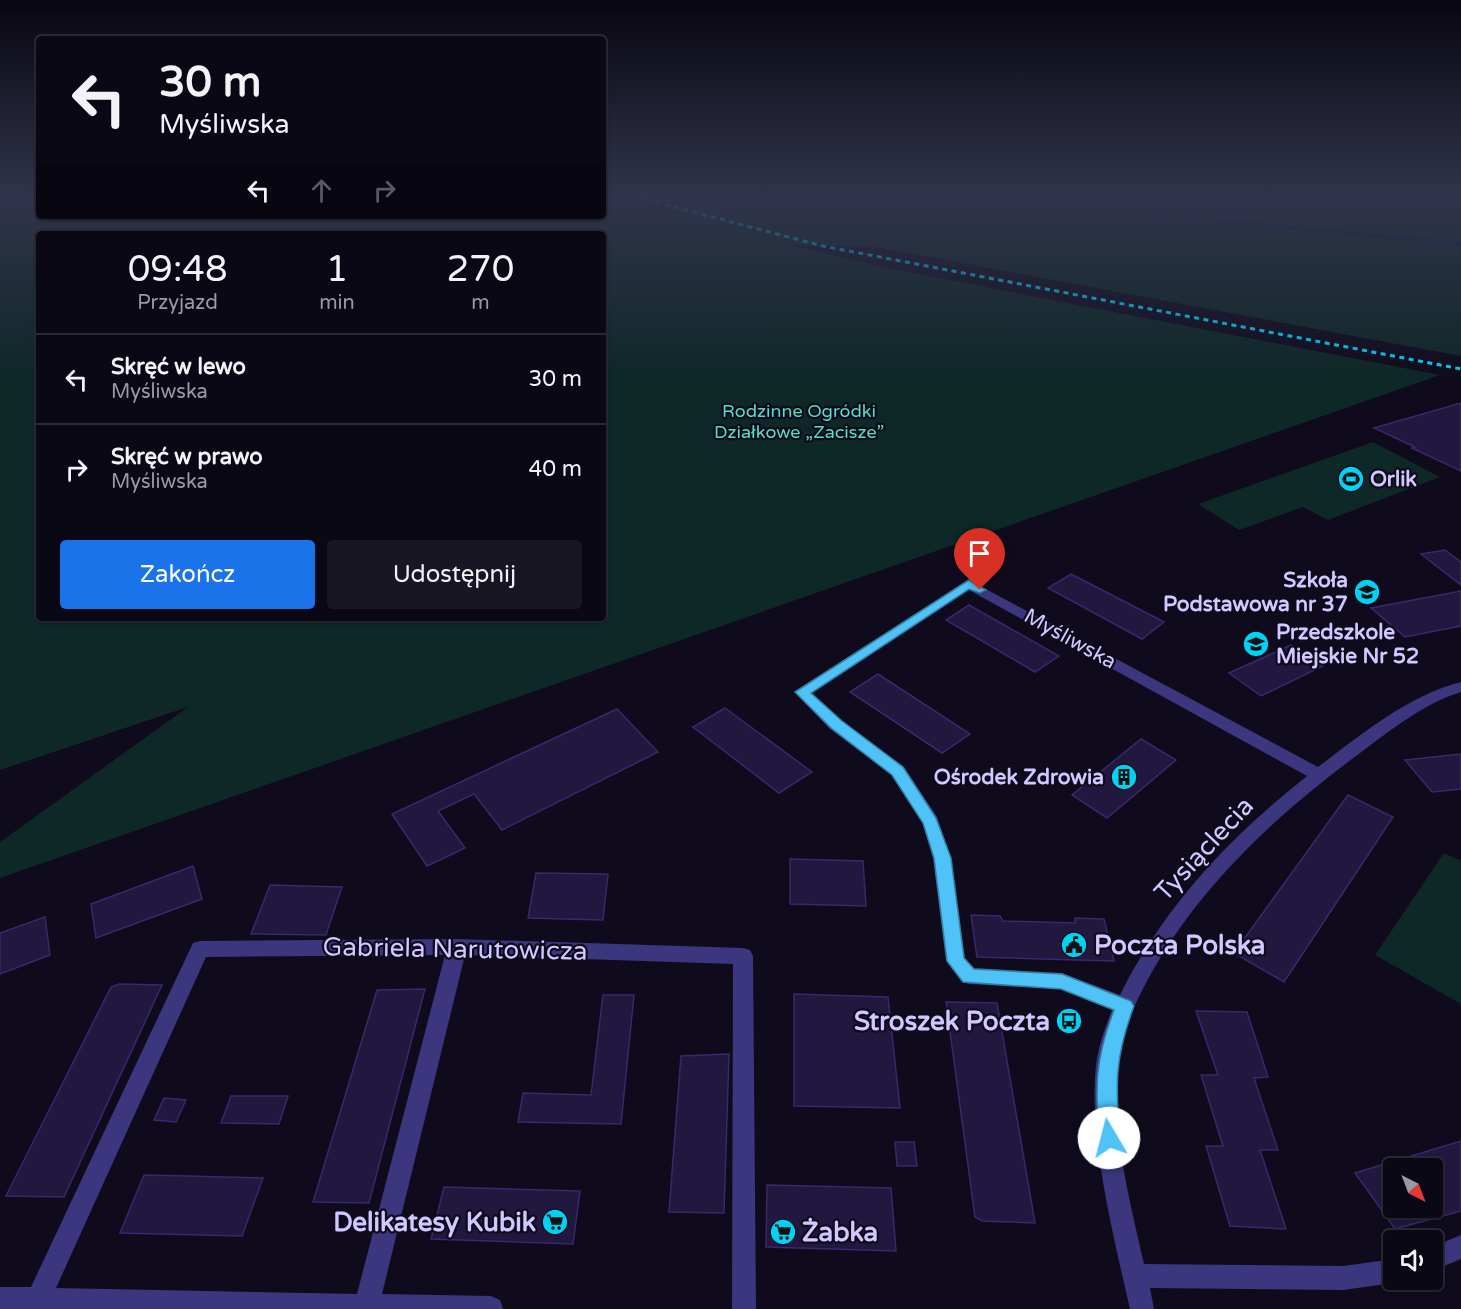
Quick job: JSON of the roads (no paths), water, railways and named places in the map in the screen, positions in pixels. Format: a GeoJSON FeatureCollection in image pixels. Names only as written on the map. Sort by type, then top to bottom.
{"type":"FeatureCollection","features":[{"type":"Feature","properties":{"kind":"street","name":"Myśliwska"},"geometry":{"type":"LineString","coordinates":[[1125,1006],[1062,981],[969,976],[956,961],[942,858],[931,822],[898,771],[836,725],[802,692],[969,584],[1317,774]]}},
{"type":"Feature","properties":{"kind":"street","name":"Tysiąclecia"},"geometry":{"type":"LineString","coordinates":[[1142,1309],[1124,1233],[1106,1114],[1105,1086],[1111,1043],[1125,1006],[1179,914],[1197,890],[1258,828],[1317,774],[1422,704],[1461,687]]}},
{"type":"Feature","properties":{"kind":"street","name":"Gabriela Narutowicza"},"geometry":{"type":"LineString","coordinates":[[38,1300],[200,949],[457,946],[742,956],[744,1309]]}},
{"type":"Feature","properties":{"kind":"street"},"geometry":{"type":"LineString","coordinates":[[366,1307],[457,946]]}},
{"type":"Feature","properties":{"kind":"street"},"geometry":{"type":"LineString","coordinates":[[1443,1255],[1461,1247]]}},
{"type":"Feature","properties":{"kind":"street"},"geometry":{"type":"LineString","coordinates":[[1134,1276],[1343,1278],[1383,1273]]}},
{"type":"Feature","properties":{"kind":"street"},"geometry":{"type":"LineString","coordinates":[[0,1299],[491,1309]]}},
{"type":"Feature","properties":{"kind":"railway"},"geometry":{"type":"LineString","coordinates":[[875,256],[1461,369]]}},
{"type":"Feature","properties":{"kind":"place","name":"Orlik"},"geometry":{"type":"Point","coordinates":[1351,479]}},
{"type":"Feature","properties":{"kind":"place","name":"Szkoła Podstawowa nr 37"},"geometry":{"type":"Point","coordinates":[1367,592]}},
{"type":"Feature","properties":{"kind":"place","name":"Przedszkole Miejskie Nr 52"},"geometry":{"type":"Point","coordinates":[1256,644]}},
{"type":"Feature","properties":{"kind":"place","name":"Ośrodek Zdrowia"},"geometry":{"type":"Point","coordinates":[1124,777]}},
{"type":"Feature","properties":{"kind":"place","name":"Poczta Polska"},"geometry":{"type":"Point","coordinates":[1074,945]}},
{"type":"Feature","properties":{"kind":"place","name":"Stroszek Poczta"},"geometry":{"type":"Point","coordinates":[1069,1021]}},
{"type":"Feature","properties":{"kind":"place","name":"Delikatesy Kubik"},"geometry":{"type":"Point","coordinates":[555,1222]}},
{"type":"Feature","properties":{"kind":"place","name":"Żabka"},"geometry":{"type":"Point","coordinates":[783,1232]}},
{"type":"Feature","properties":{"kind":"park label","name":"Rodzinne Ogródki Działkowe „Zacisze”"},"geometry":{"type":"Point","coordinates":[799,421]}}]}
